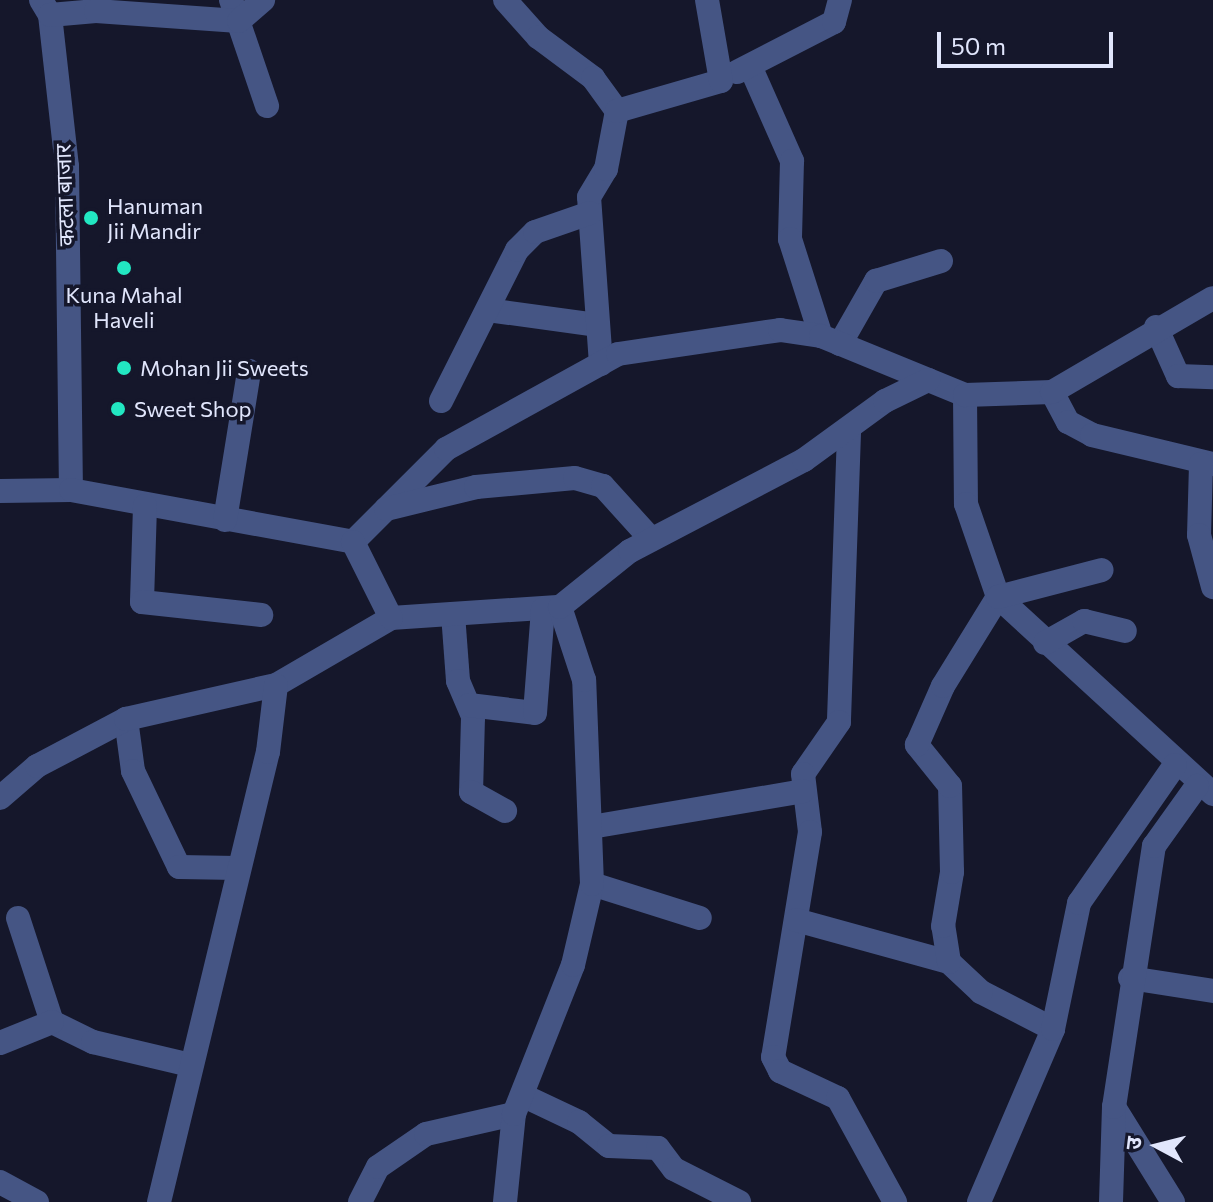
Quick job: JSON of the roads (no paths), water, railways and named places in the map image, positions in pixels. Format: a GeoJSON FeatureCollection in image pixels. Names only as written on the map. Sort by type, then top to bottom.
{"type":"FeatureCollection","features":[{"type":"Feature","properties":{"kind":"street"},"geometry":{"type":"LineString","coordinates":[[45,8],[139,6],[235,11],[263,0]]}},
{"type":"Feature","properties":{"kind":"street"},"geometry":{"type":"LineString","coordinates":[[505,0],[538,37],[593,78],[617,111]]}},
{"type":"Feature","properties":{"kind":"street"},"geometry":{"type":"LineString","coordinates":[[707,0],[721,81]]}},
{"type":"Feature","properties":{"kind":"street"},"geometry":{"type":"LineString","coordinates":[[617,111],[721,81],[834,22],[840,0]]}},
{"type":"Feature","properties":{"kind":"street","name":"कटला बाजार"},"geometry":{"type":"LineString","coordinates":[[45,8],[67,166],[71,490]]}},
{"type":"Feature","properties":{"kind":"street"},"geometry":{"type":"LineString","coordinates":[[235,11],[267,106]]}},
{"type":"Feature","properties":{"kind":"street"},"geometry":{"type":"LineString","coordinates":[[750,66],[792,161],[790,239],[831,340]]}},
{"type":"Feature","properties":{"kind":"street"},"geometry":{"type":"LineString","coordinates":[[601,364],[590,213],[617,111]]}},
{"type":"Feature","properties":{"kind":"street"},"geometry":{"type":"LineString","coordinates":[[441,401],[517,250],[535,232],[590,213]]}},
{"type":"Feature","properties":{"kind":"street"},"geometry":{"type":"LineString","coordinates":[[831,340],[876,281],[941,261]]}},
{"type":"Feature","properties":{"kind":"street"},"geometry":{"type":"LineString","coordinates":[[353,542],[446,449],[618,354],[780,330],[831,340],[965,395],[1052,392],[1156,327],[1213,298]]}},
{"type":"Feature","properties":{"kind":"street"},"geometry":{"type":"LineString","coordinates":[[488,310],[598,325]]}},
{"type":"Feature","properties":{"kind":"street"},"geometry":{"type":"LineString","coordinates":[[1156,327],[1178,376],[1213,377]]}},
{"type":"Feature","properties":{"kind":"street"},"geometry":{"type":"LineString","coordinates":[[225,520],[249,371]]}},
{"type":"Feature","properties":{"kind":"street"},"geometry":{"type":"LineString","coordinates":[[0,798],[37,766],[126,719],[276,685],[391,618],[551,608],[651,539],[849,433],[885,401],[928,380]]}},
{"type":"Feature","properties":{"kind":"street"},"geometry":{"type":"LineString","coordinates":[[1052,392],[1068,422],[1092,435],[1207,464],[1199,535],[1213,587]]}},
{"type":"Feature","properties":{"kind":"street"},"geometry":{"type":"LineString","coordinates":[[965,395],[966,504],[998,597],[1175,765],[1209,791],[1154,846],[1130,978],[1114,1107],[1111,1202]]}},
{"type":"Feature","properties":{"kind":"street"},"geometry":{"type":"LineString","coordinates":[[849,433],[839,722],[803,774],[810,832],[773,1057],[780,1071],[838,1098],[883,1200]]}},
{"type":"Feature","properties":{"kind":"street"},"geometry":{"type":"LineString","coordinates":[[383,510],[476,487],[575,478],[603,486],[651,539]]}},
{"type":"Feature","properties":{"kind":"street"},"geometry":{"type":"LineString","coordinates":[[0,491],[71,490],[353,542]]}},
{"type":"Feature","properties":{"kind":"street"},"geometry":{"type":"LineString","coordinates":[[145,506],[142,602],[261,615]]}},
{"type":"Feature","properties":{"kind":"street"},"geometry":{"type":"LineString","coordinates":[[353,542],[391,618]]}},
{"type":"Feature","properties":{"kind":"street"},"geometry":{"type":"LineString","coordinates":[[949,962],[950,786],[917,745],[943,686],[998,597],[1102,570]]}},
{"type":"Feature","properties":{"kind":"street"},"geometry":{"type":"LineString","coordinates":[[469,705],[535,713],[551,608]]}},
{"type":"Feature","properties":{"kind":"street"},"geometry":{"type":"LineString","coordinates":[[505,1202],[519,1105],[573,965],[592,884],[584,680],[551,608]]}},
{"type":"Feature","properties":{"kind":"street"},"geometry":{"type":"LineString","coordinates":[[453,614],[458,681],[469,705],[471,792],[505,811]]}},
{"type":"Feature","properties":{"kind":"street"},"geometry":{"type":"LineString","coordinates":[[1045,643],[1084,621],[1125,631]]}},
{"type":"Feature","properties":{"kind":"street"},"geometry":{"type":"LineString","coordinates":[[159,1202],[237,868],[268,752],[276,685]]}},
{"type":"Feature","properties":{"kind":"street"},"geometry":{"type":"LineString","coordinates":[[126,719],[133,771],[179,867],[237,868]]}},
{"type":"Feature","properties":{"kind":"street"},"geometry":{"type":"LineString","coordinates":[[979,1202],[1053,1029],[1079,903],[1175,765]]}},
{"type":"Feature","properties":{"kind":"street"},"geometry":{"type":"LineString","coordinates":[[591,827],[803,791]]}},
{"type":"Feature","properties":{"kind":"street"},"geometry":{"type":"LineString","coordinates":[[592,884],[700,918]]}},
{"type":"Feature","properties":{"kind":"street"},"geometry":{"type":"LineString","coordinates":[[18,918],[52,1022],[93,1042],[190,1065]]}},
{"type":"Feature","properties":{"kind":"street"},"geometry":{"type":"LineString","coordinates":[[796,920],[949,962],[981,992],[1053,1029]]}},
{"type":"Feature","properties":{"kind":"street"},"geometry":{"type":"LineString","coordinates":[[1130,978],[1213,991]]}},
{"type":"Feature","properties":{"kind":"street"},"geometry":{"type":"LineString","coordinates":[[0,1043],[52,1022]]}},
{"type":"Feature","properties":{"kind":"street"},"geometry":{"type":"LineString","coordinates":[[360,1202],[378,1167],[426,1134],[519,1105],[579,1122],[609,1146],[658,1148],[674,1169],[739,1202]]}},
{"type":"Feature","properties":{"kind":"street"},"geometry":{"type":"LineString","coordinates":[[1114,1107],[1173,1202]]}},
{"type":"Feature","properties":{"kind":"street"},"geometry":{"type":"LineString","coordinates":[[0,1182],[37,1202]]}},
{"type":"Feature","properties":{"kind":"place","name":"Hanuman Jii Mandir"},"geometry":{"type":"Point","coordinates":[91,218]}},
{"type":"Feature","properties":{"kind":"place","name":"Kuna Mahal Haveli"},"geometry":{"type":"Point","coordinates":[124,268]}},
{"type":"Feature","properties":{"kind":"place","name":"Mohan Jii Sweets"},"geometry":{"type":"Point","coordinates":[124,368]}},
{"type":"Feature","properties":{"kind":"place","name":"Sweet Shop"},"geometry":{"type":"Point","coordinates":[118,409]}}]}
